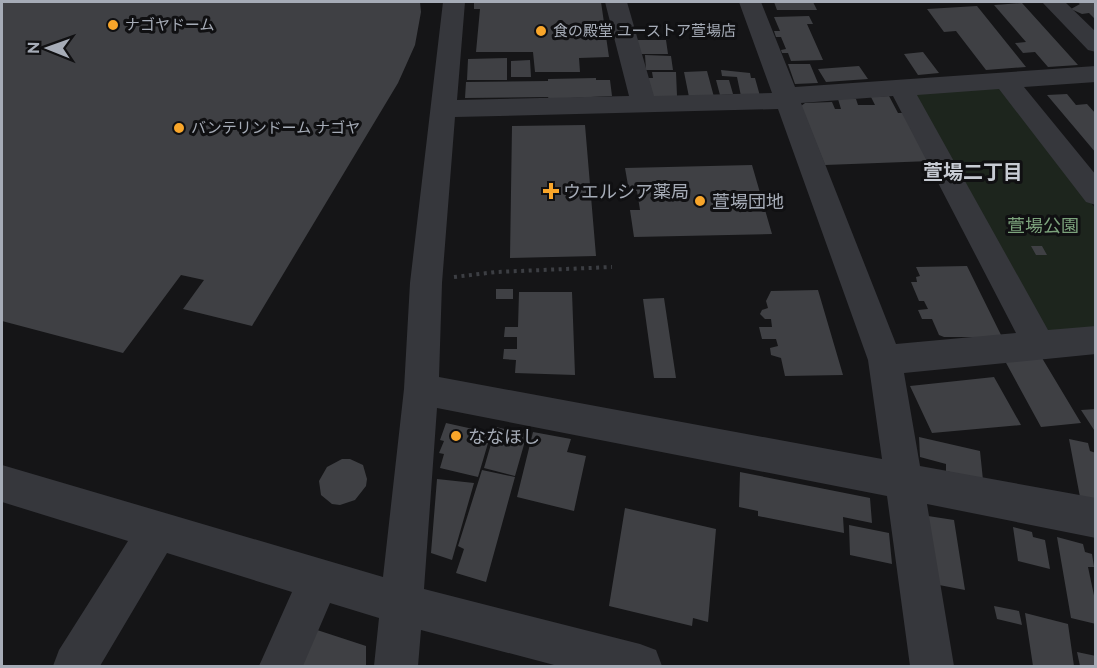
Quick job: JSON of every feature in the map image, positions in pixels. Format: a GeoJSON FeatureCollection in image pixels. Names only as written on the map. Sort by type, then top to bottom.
{"type":"FeatureCollection","features":[{"type":"Feature","properties":{"kind":"street"},"geometry":{"type":"LineString","coordinates":[[396,666],[421,389],[426,283],[454,2]]}},
{"type":"Feature","properties":{"kind":"street"},"geometry":{"type":"LineString","coordinates":[[616,2],[644,104]]}},
{"type":"Feature","properties":{"kind":"street"},"geometry":{"type":"LineString","coordinates":[[750,2],[885,360],[932,666]]}},
{"type":"Feature","properties":{"kind":"street"},"geometry":{"type":"LineString","coordinates":[[1053,2],[1095,45]]}},
{"type":"Feature","properties":{"kind":"street"},"geometry":{"type":"LineString","coordinates":[[443,109],[788,98],[1095,74]]}},
{"type":"Feature","properties":{"kind":"street"},"geometry":{"type":"LineString","coordinates":[[1006,81],[1095,195]]}},
{"type":"Feature","properties":{"kind":"street"},"geometry":{"type":"LineString","coordinates":[[901,88],[1039,345]]}},
{"type":"Feature","properties":{"kind":"street"},"geometry":{"type":"LineString","coordinates":[[885,360],[1095,340]]}},
{"type":"Feature","properties":{"kind":"street"},"geometry":{"type":"LineString","coordinates":[[421,389],[1095,518]]}},
{"type":"Feature","properties":{"kind":"street"},"geometry":{"type":"LineString","coordinates":[[2,484],[402,604],[640,666]]}},
{"type":"Feature","properties":{"kind":"street"},"geometry":{"type":"LineString","coordinates":[[75,666],[157,532]]}},
{"type":"Feature","properties":{"kind":"street"},"geometry":{"type":"LineString","coordinates":[[281,666],[319,580]]}},
{"type":"Feature","properties":{"kind":"path"},"geometry":{"type":"LineString","coordinates":[[447,278],[496,272],[612,267]]}},
{"type":"Feature","properties":{"kind":"green space","name":"萱場公園"},"geometry":{"type":"Polygon","coordinates":[[[1003,88],[1095,208],[1095,331],[1050,335],[914,99],[917,92],[1003,88]]]}},
{"type":"Feature","properties":{"kind":"building","name":"バンテリンドーム ナゴヤ"},"geometry":{"type":"Polygon","coordinates":[[[2,2],[420,2],[421,12],[415,45],[398,83],[252,326],[183,309],[204,280],[181,275],[123,353],[2,321],[2,2]]]}},
{"type":"Feature","properties":{"kind":"building","name":"食の殿堂 ユーストア萱場店"},"geometry":{"type":"Polygon","coordinates":[[[474,2],[601,2],[609,57],[579,58],[580,72],[535,72],[533,52],[476,52],[480,9],[474,9],[474,2]]]}},
{"type":"Feature","properties":{"kind":"building"},"geometry":{"type":"Polygon","coordinates":[[[774,2],[813,2],[817,10],[777,10],[774,2]]]}},
{"type":"Feature","properties":{"kind":"building"},"geometry":{"type":"Polygon","coordinates":[[[1077,2],[1096,2],[1096,20],[1089,13],[1082,14],[1071,9],[1080,4],[1077,2]]]}},
{"type":"Feature","properties":{"kind":"building"},"geometry":{"type":"Polygon","coordinates":[[[1022,3],[1078,65],[1048,67],[1035,52],[1023,53],[1015,43],[1026,42],[994,5],[1022,3]]]}},
{"type":"Feature","properties":{"kind":"building"},"geometry":{"type":"Polygon","coordinates":[[[977,6],[1026,67],[986,70],[956,31],[944,32],[927,9],[977,6]]]}},
{"type":"Feature","properties":{"kind":"building"},"geometry":{"type":"Polygon","coordinates":[[[809,16],[813,24],[807,24],[823,60],[791,61],[788,53],[782,53],[781,50],[786,49],[781,37],[776,37],[774,31],[780,31],[774,17],[809,16]]]}},
{"type":"Feature","properties":{"kind":"building"},"geometry":{"type":"Polygon","coordinates":[[[636,40],[666,40],[668,54],[638,54],[636,40]]]}},
{"type":"Feature","properties":{"kind":"building"},"geometry":{"type":"Polygon","coordinates":[[[923,52],[939,73],[918,75],[904,54],[923,52]]]}},
{"type":"Feature","properties":{"kind":"building"},"geometry":{"type":"Polygon","coordinates":[[[645,55],[671,56],[673,70],[646,70],[645,55]]]}},
{"type":"Feature","properties":{"kind":"building"},"geometry":{"type":"Polygon","coordinates":[[[507,58],[507,80],[467,80],[468,59],[507,58]]]}},
{"type":"Feature","properties":{"kind":"building"},"geometry":{"type":"Polygon","coordinates":[[[530,60],[531,77],[511,77],[511,61],[530,60]]]}},
{"type":"Feature","properties":{"kind":"building"},"geometry":{"type":"Polygon","coordinates":[[[788,64],[810,64],[818,83],[795,84],[788,64]]]}},
{"type":"Feature","properties":{"kind":"building"},"geometry":{"type":"Polygon","coordinates":[[[859,66],[868,79],[826,82],[818,69],[859,66]]]}},
{"type":"Feature","properties":{"kind":"building"},"geometry":{"type":"Polygon","coordinates":[[[721,70],[750,73],[751,78],[755,78],[760,96],[741,96],[737,77],[722,76],[721,70]]]}},
{"type":"Feature","properties":{"kind":"building"},"geometry":{"type":"Polygon","coordinates":[[[707,71],[714,97],[689,97],[684,72],[707,71]]]}},
{"type":"Feature","properties":{"kind":"building"},"geometry":{"type":"Polygon","coordinates":[[[652,72],[676,72],[677,96],[650,96],[648,78],[653,78],[652,72]]]}},
{"type":"Feature","properties":{"kind":"building"},"geometry":{"type":"Polygon","coordinates":[[[596,78],[596,80],[610,80],[612,96],[549,99],[548,97],[465,98],[466,82],[596,78]]]}},
{"type":"Feature","properties":{"kind":"building"},"geometry":{"type":"Polygon","coordinates":[[[716,80],[729,80],[733,94],[720,95],[716,80]]]}},
{"type":"Feature","properties":{"kind":"building"},"geometry":{"type":"Polygon","coordinates":[[[1067,94],[1076,105],[1087,104],[1096,114],[1096,153],[1047,95],[1067,94]]]}},
{"type":"Feature","properties":{"kind":"building"},"geometry":{"type":"Polygon","coordinates":[[[889,96],[898,113],[904,113],[931,161],[825,165],[801,106],[805,103],[832,102],[835,109],[841,109],[838,99],[856,99],[858,105],[875,105],[871,97],[889,96]]]}},
{"type":"Feature","properties":{"kind":"building","name":"ウエルシア薬局"},"geometry":{"type":"Polygon","coordinates":[[[585,125],[596,256],[510,258],[512,126],[585,125]]]}},
{"type":"Feature","properties":{"kind":"building","name":"萱場団地"},"geometry":{"type":"Polygon","coordinates":[[[752,165],[772,234],[634,237],[630,210],[640,210],[637,191],[629,191],[625,168],[752,165]]]}},
{"type":"Feature","properties":{"kind":"building"},"geometry":{"type":"Polygon","coordinates":[[[1031,246],[1042,246],[1047,255],[1036,255],[1031,246]]]}},
{"type":"Feature","properties":{"kind":"building"},"geometry":{"type":"Polygon","coordinates":[[[967,266],[1002,337],[944,337],[939,335],[932,319],[922,319],[918,310],[928,309],[924,301],[919,301],[911,282],[917,282],[916,277],[920,276],[916,267],[967,266]]]}},
{"type":"Feature","properties":{"kind":"building"},"geometry":{"type":"Polygon","coordinates":[[[496,289],[513,289],[513,299],[496,299],[496,289]]]}},
{"type":"Feature","properties":{"kind":"building"},"geometry":{"type":"Polygon","coordinates":[[[818,290],[843,375],[785,376],[781,358],[771,355],[770,348],[778,346],[776,339],[762,339],[759,327],[772,327],[771,319],[765,319],[760,314],[762,310],[768,308],[766,301],[771,291],[818,290]]]}},
{"type":"Feature","properties":{"kind":"building"},"geometry":{"type":"Polygon","coordinates":[[[519,292],[572,292],[575,375],[515,373],[516,360],[503,359],[504,349],[517,349],[517,337],[504,337],[505,327],[518,327],[519,292]]]}},
{"type":"Feature","properties":{"kind":"building"},"geometry":{"type":"Polygon","coordinates":[[[664,298],[676,378],[654,378],[643,299],[664,298]]]}},
{"type":"Feature","properties":{"kind":"building"},"geometry":{"type":"Polygon","coordinates":[[[1042,358],[1081,423],[1041,427],[1005,361],[1042,358]]]}},
{"type":"Feature","properties":{"kind":"building"},"geometry":{"type":"Polygon","coordinates":[[[994,377],[1021,425],[932,433],[910,386],[994,377]]]}},
{"type":"Feature","properties":{"kind":"building"},"geometry":{"type":"Polygon","coordinates":[[[1096,409],[1096,433],[1081,410],[1096,409]]]}},
{"type":"Feature","properties":{"kind":"building"},"geometry":{"type":"Polygon","coordinates":[[[446,423],[491,433],[478,477],[440,468],[444,454],[439,453],[444,441],[440,440],[446,423]]]}},
{"type":"Feature","properties":{"kind":"building"},"geometry":{"type":"Polygon","coordinates":[[[496,427],[527,434],[515,476],[484,468],[496,427]]]}},
{"type":"Feature","properties":{"kind":"building"},"geometry":{"type":"Polygon","coordinates":[[[533,432],[571,439],[567,452],[586,456],[574,511],[517,497],[533,432]]]}},
{"type":"Feature","properties":{"kind":"building"},"geometry":{"type":"Polygon","coordinates":[[[919,437],[980,451],[983,480],[946,471],[946,464],[920,457],[919,437]]]}},
{"type":"Feature","properties":{"kind":"building"},"geometry":{"type":"Polygon","coordinates":[[[1069,439],[1088,443],[1090,451],[1096,453],[1096,501],[1080,497],[1069,439]]]}},
{"type":"Feature","properties":{"kind":"building"},"geometry":{"type":"Polygon","coordinates":[[[342,459],[350,459],[363,465],[367,479],[366,486],[355,500],[340,505],[332,504],[321,495],[319,481],[327,467],[342,459]]]}},
{"type":"Feature","properties":{"kind":"building"},"geometry":{"type":"Polygon","coordinates":[[[482,470],[515,477],[486,582],[456,573],[464,549],[458,546],[482,470]]]}},
{"type":"Feature","properties":{"kind":"building"},"geometry":{"type":"Polygon","coordinates":[[[740,472],[870,498],[872,523],[843,517],[844,533],[758,516],[758,511],[739,507],[740,472]]]}},
{"type":"Feature","properties":{"kind":"building"},"geometry":{"type":"Polygon","coordinates":[[[437,479],[474,483],[452,560],[431,553],[437,479]]]}},
{"type":"Feature","properties":{"kind":"building"},"geometry":{"type":"Polygon","coordinates":[[[625,508],[716,529],[708,622],[693,618],[692,626],[609,606],[625,508]]]}},
{"type":"Feature","properties":{"kind":"building"},"geometry":{"type":"Polygon","coordinates":[[[928,516],[954,520],[965,590],[939,585],[928,516]]]}},
{"type":"Feature","properties":{"kind":"building"},"geometry":{"type":"Polygon","coordinates":[[[849,525],[889,533],[892,564],[850,555],[849,525]]]}},
{"type":"Feature","properties":{"kind":"building"},"geometry":{"type":"Polygon","coordinates":[[[1013,527],[1032,532],[1033,537],[1045,540],[1050,569],[1018,561],[1013,527]]]}},
{"type":"Feature","properties":{"kind":"building"},"geometry":{"type":"Polygon","coordinates":[[[1057,537],[1083,544],[1085,552],[1092,554],[1094,567],[1088,567],[1096,605],[1096,624],[1071,618],[1057,537]]]}},
{"type":"Feature","properties":{"kind":"building"},"geometry":{"type":"Polygon","coordinates":[[[994,606],[1019,611],[1022,625],[997,619],[994,606]]]}},
{"type":"Feature","properties":{"kind":"building"},"geometry":{"type":"Polygon","coordinates":[[[1025,613],[1068,624],[1074,666],[1033,666],[1025,613]]]}},
{"type":"Feature","properties":{"kind":"building"},"geometry":{"type":"Polygon","coordinates":[[[314,629],[366,646],[366,666],[297,666],[314,629]]]}},
{"type":"Feature","properties":{"kind":"building"},"geometry":{"type":"Polygon","coordinates":[[[1077,652],[1096,656],[1096,666],[1080,666],[1077,652]]]}},
{"type":"Feature","properties":{"kind":"place","name":"ナゴヤドーム"},"geometry":{"type":"Point","coordinates":[113,25]}},
{"type":"Feature","properties":{"kind":"place","name":"食の殿堂 ユーストア萱場店"},"geometry":{"type":"Point","coordinates":[541,31]}},
{"type":"Feature","properties":{"kind":"place","name":"バンテリンドーム ナゴヤ"},"geometry":{"type":"Point","coordinates":[179,128]}},
{"type":"Feature","properties":{"kind":"place","name":"ウエルシア薬局"},"geometry":{"type":"Point","coordinates":[551,191]}},
{"type":"Feature","properties":{"kind":"place","name":"萱場団地"},"geometry":{"type":"Point","coordinates":[700,201]}},
{"type":"Feature","properties":{"kind":"place","name":"ななほし"},"geometry":{"type":"Point","coordinates":[456,436]}},
{"type":"Feature","properties":{"kind":"district","name":"萱場二丁目"},"geometry":{"type":"Point","coordinates":[973,172]}}]}
